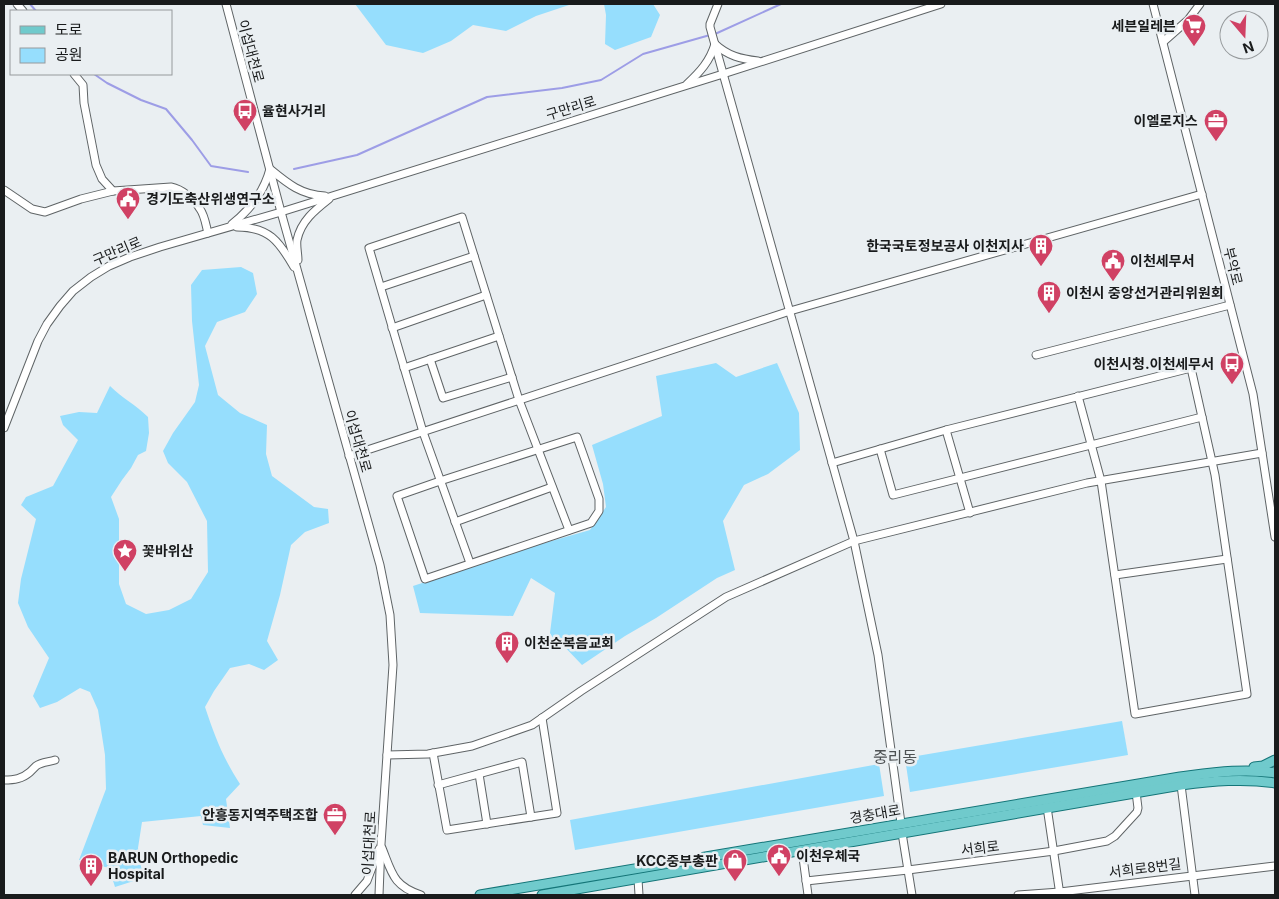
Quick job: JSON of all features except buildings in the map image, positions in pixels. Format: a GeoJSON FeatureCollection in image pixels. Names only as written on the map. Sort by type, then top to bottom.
{"type":"FeatureCollection","features":[{"type":"Feature","properties":{"kind":"main road"},"geometry":{"type":"LineString","coordinates":[[1235,770],[1263,766],[1275,760]]}},
{"type":"Feature","properties":{"kind":"main road","name":"경충대로"},"geometry":{"type":"LineString","coordinates":[[480,895],[1180,777],[1235,770],[1275,773]]}},
{"type":"Feature","properties":{"kind":"main road","name":"경충대로"},"geometry":{"type":"LineString","coordinates":[[542,895],[1181,785],[1236,780],[1275,783]]}},
{"type":"Feature","properties":{"kind":"main road"},"geometry":{"type":"LineString","coordinates":[[901,823],[902,833]]}},
{"type":"Feature","properties":{"kind":"street","name":"이섭대천로"},"geometry":{"type":"LineString","coordinates":[[226,4],[281,212],[380,565],[390,615],[393,665],[379,895]]}},
{"type":"Feature","properties":{"kind":"street"},"geometry":{"type":"LineString","coordinates":[[718,4],[710,27],[854,541],[878,655],[901,823]]}},
{"type":"Feature","properties":{"kind":"street","name":"구만리로"},"geometry":{"type":"LineString","coordinates":[[4,428],[42,332],[52,315],[74,291],[91,277],[109,266],[138,254],[333,196],[941,4]]}},
{"type":"Feature","properties":{"kind":"street","name":"부악로"},"geometry":{"type":"LineString","coordinates":[[1153,4],[1253,394],[1262,453],[1272,487],[1275,537]]}},
{"type":"Feature","properties":{"kind":"street"},"geometry":{"type":"LineString","coordinates":[[1163,42],[1188,20],[1200,4]]}},
{"type":"Feature","properties":{"kind":"street"},"geometry":{"type":"LineString","coordinates":[[715,44],[723,51],[743,60],[762,61]]}},
{"type":"Feature","properties":{"kind":"street"},"geometry":{"type":"LineString","coordinates":[[685,86],[706,64],[712,55],[715,44]]}},
{"type":"Feature","properties":{"kind":"street"},"geometry":{"type":"LineString","coordinates":[[75,75],[83,85],[84,103],[96,165],[102,179],[113,191]]}},
{"type":"Feature","properties":{"kind":"street"},"geometry":{"type":"LineString","coordinates":[[228,228],[244,215],[262,192],[270,169],[303,192],[314,196],[333,196]]}},
{"type":"Feature","properties":{"kind":"street"},"geometry":{"type":"LineString","coordinates":[[4,190],[32,209],[45,212],[80,199],[113,191],[176,188],[181,190],[202,212],[208,233]]}},
{"type":"Feature","properties":{"kind":"street"},"geometry":{"type":"LineString","coordinates":[[349,456],[790,311],[1202,194]]}},
{"type":"Feature","properties":{"kind":"street"},"geometry":{"type":"LineString","coordinates":[[299,276],[297,242],[300,230],[315,210],[333,196]]}},
{"type":"Feature","properties":{"kind":"street"},"geometry":{"type":"LineString","coordinates":[[470,563],[423,432],[369,248],[462,217],[519,400],[569,530]]}},
{"type":"Feature","properties":{"kind":"street"},"geometry":{"type":"LineString","coordinates":[[228,228],[248,227],[272,236],[282,247],[299,276]]}},
{"type":"Feature","properties":{"kind":"street"},"geometry":{"type":"LineString","coordinates":[[381,288],[474,256]]}},
{"type":"Feature","properties":{"kind":"street"},"geometry":{"type":"LineString","coordinates":[[392,328],[486,295]]}},
{"type":"Feature","properties":{"kind":"street"},"geometry":{"type":"LineString","coordinates":[[1036,355],[1230,305]]}},
{"type":"Feature","properties":{"kind":"street"},"geometry":{"type":"LineString","coordinates":[[404,368],[499,336]]}},
{"type":"Feature","properties":{"kind":"street"},"geometry":{"type":"LineString","coordinates":[[430,359],[443,398],[512,377]]}},
{"type":"Feature","properties":{"kind":"street"},"geometry":{"type":"LineString","coordinates":[[832,463],[946,430],[1078,396],[1191,368],[1215,475],[1247,694],[1135,714],[1101,481],[1078,396]]}},
{"type":"Feature","properties":{"kind":"street"},"geometry":{"type":"LineString","coordinates":[[880,449],[893,496],[1202,417]]}},
{"type":"Feature","properties":{"kind":"street"},"geometry":{"type":"LineString","coordinates":[[946,430],[970,513]]}},
{"type":"Feature","properties":{"kind":"street"},"geometry":{"type":"LineString","coordinates":[[577,437],[599,499],[599,511],[591,523],[425,579],[398,496],[538,449],[577,437]]}},
{"type":"Feature","properties":{"kind":"street"},"geometry":{"type":"LineString","coordinates":[[387,755],[432,753],[472,746],[532,724],[726,597],[854,541],[1087,483],[1262,453]]}},
{"type":"Feature","properties":{"kind":"street"},"geometry":{"type":"LineString","coordinates":[[456,522],[552,487]]}},
{"type":"Feature","properties":{"kind":"street"},"geometry":{"type":"LineString","coordinates":[[1115,575],[1227,559]]}},
{"type":"Feature","properties":{"kind":"street"},"geometry":{"type":"LineString","coordinates":[[432,753],[447,830],[557,812],[542,718]]}},
{"type":"Feature","properties":{"kind":"street"},"geometry":{"type":"LineString","coordinates":[[4,780],[22,778],[36,766],[55,760]]}},
{"type":"Feature","properties":{"kind":"street"},"geometry":{"type":"LineString","coordinates":[[438,785],[522,762],[531,817]]}},
{"type":"Feature","properties":{"kind":"street"},"geometry":{"type":"LineString","coordinates":[[479,774],[487,824]]}},
{"type":"Feature","properties":{"kind":"street"},"geometry":{"type":"LineString","coordinates":[[1181,785],[1195,895]]}},
{"type":"Feature","properties":{"kind":"street","name":"서희로"},"geometry":{"type":"LineString","coordinates":[[806,881],[908,870],[1054,851],[1107,842],[1137,812],[1136,792]]}},
{"type":"Feature","properties":{"kind":"street"},"geometry":{"type":"LineString","coordinates":[[1048,807],[1060,893]]}},
{"type":"Feature","properties":{"kind":"street"},"geometry":{"type":"LineString","coordinates":[[902,833],[912,895]]}},
{"type":"Feature","properties":{"kind":"street"},"geometry":{"type":"LineString","coordinates":[[355,895],[367,881],[381,844]]}},
{"type":"Feature","properties":{"kind":"street"},"geometry":{"type":"LineString","coordinates":[[381,844],[398,884],[407,890],[421,895]]}},
{"type":"Feature","properties":{"kind":"street"},"geometry":{"type":"LineString","coordinates":[[802,850],[808,895]]}},
{"type":"Feature","properties":{"kind":"street","name":"서희로8번길"},"geometry":{"type":"LineString","coordinates":[[1018,895],[1060,893],[1275,866]]}},
{"type":"Feature","properties":{"kind":"street"},"geometry":{"type":"LineString","coordinates":[[638,879],[640,895]]}},
{"type":"Feature","properties":{"kind":"green space"},"geometry":{"type":"Polygon","coordinates":[[[355,4],[572,4],[536,16],[506,31],[473,25],[451,41],[423,53],[386,45],[355,4]]]}},
{"type":"Feature","properties":{"kind":"green space"},"geometry":{"type":"Polygon","coordinates":[[[604,4],[653,4],[660,15],[651,37],[615,50],[605,44],[606,15],[604,4]]]}},
{"type":"Feature","properties":{"kind":"green space"},"geometry":{"type":"Polygon","coordinates":[[[241,267],[253,273],[257,294],[245,312],[217,322],[205,346],[218,395],[240,413],[267,425],[266,454],[272,476],[314,507],[328,509],[329,523],[305,532],[291,545],[267,641],[278,660],[264,670],[249,664],[230,668],[205,707],[220,747],[240,784],[226,799],[230,828],[203,825],[201,816],[142,822],[138,848],[143,878],[115,887],[109,868],[79,860],[106,789],[105,755],[98,710],[90,692],[80,688],[57,702],[40,708],[33,696],[49,658],[28,627],[18,603],[21,579],[36,519],[21,505],[26,497],[53,486],[78,440],[63,425],[60,416],[79,412],[97,413],[110,386],[148,417],[149,433],[146,451],[138,455],[111,497],[119,519],[119,584],[126,604],[146,614],[169,610],[191,599],[208,572],[207,521],[187,482],[168,463],[163,451],[195,402],[199,385],[192,321],[191,285],[202,270],[241,267]]]}},
{"type":"Feature","properties":{"kind":"green space"},"geometry":{"type":"Polygon","coordinates":[[[716,363],[736,377],[777,363],[799,413],[800,450],[768,474],[744,485],[723,521],[735,570],[717,578],[582,665],[560,642],[554,640],[550,633],[555,593],[531,578],[513,616],[420,613],[413,586],[534,546],[590,530],[606,507],[603,484],[592,445],[662,416],[656,376],[716,363]]]}},
{"type":"Feature","properties":{"kind":"green space"},"geometry":{"type":"Polygon","coordinates":[[[1122,721],[1128,755],[910,792],[905,758],[1122,721]]]}},
{"type":"Feature","properties":{"kind":"green space"},"geometry":{"type":"Polygon","coordinates":[[[879,764],[884,796],[575,850],[570,820],[879,764]]]}},
{"type":"Feature","properties":{"kind":"waterway"},"geometry":{"type":"LineString","coordinates":[[30,4],[35,10]]}},
{"type":"Feature","properties":{"kind":"waterway"},"geometry":{"type":"LineString","coordinates":[[715,34],[781,4]]}},
{"type":"Feature","properties":{"kind":"waterway"},"geometry":{"type":"LineString","coordinates":[[294,169],[357,155],[487,97],[562,88],[601,80],[643,54],[710,35]]}},
{"type":"Feature","properties":{"kind":"waterway"},"geometry":{"type":"LineString","coordinates":[[95,75],[141,100],[166,109],[211,166],[248,172]]}},
{"type":"Feature","properties":{"kind":"place","name":"세븐일레븐"},"geometry":{"type":"Point","coordinates":[1194,47]}},
{"type":"Feature","properties":{"kind":"place","name":"율현사거리"},"geometry":{"type":"Point","coordinates":[245,132]}},
{"type":"Feature","properties":{"kind":"place","name":"이엘로지스"},"geometry":{"type":"Point","coordinates":[1216,142]}},
{"type":"Feature","properties":{"kind":"place","name":"경기도축산위생연구소"},"geometry":{"type":"Point","coordinates":[128,220]}},
{"type":"Feature","properties":{"kind":"place","name":"한국국토정보공사 이천지사"},"geometry":{"type":"Point","coordinates":[1041,267]}},
{"type":"Feature","properties":{"kind":"place","name":"이천세무서"},"geometry":{"type":"Point","coordinates":[1113,282]}},
{"type":"Feature","properties":{"kind":"place","name":"이천시 중앙선거관리위원회"},"geometry":{"type":"Point","coordinates":[1049,314]}},
{"type":"Feature","properties":{"kind":"place","name":"이천시청.이천세무서"},"geometry":{"type":"Point","coordinates":[1232,385]}},
{"type":"Feature","properties":{"kind":"place","name":"꽃바위산"},"geometry":{"type":"Point","coordinates":[125,572]}},
{"type":"Feature","properties":{"kind":"place","name":"이천순복음교회"},"geometry":{"type":"Point","coordinates":[507,664]}},
{"type":"Feature","properties":{"kind":"place","name":"안흥동지역주택조합"},"geometry":{"type":"Point","coordinates":[335,836]}},
{"type":"Feature","properties":{"kind":"place","name":"이천우체국"},"geometry":{"type":"Point","coordinates":[779,877]}},
{"type":"Feature","properties":{"kind":"place","name":"KCC중부총판"},"geometry":{"type":"Point","coordinates":[735,882]}},
{"type":"Feature","properties":{"kind":"place","name":"BARUN Orthopedic Hospital"},"geometry":{"type":"Point","coordinates":[91,887]}},
{"type":"Feature","properties":{"kind":"district","name":"중리동"},"geometry":{"type":"Point","coordinates":[895,757]}}]}
